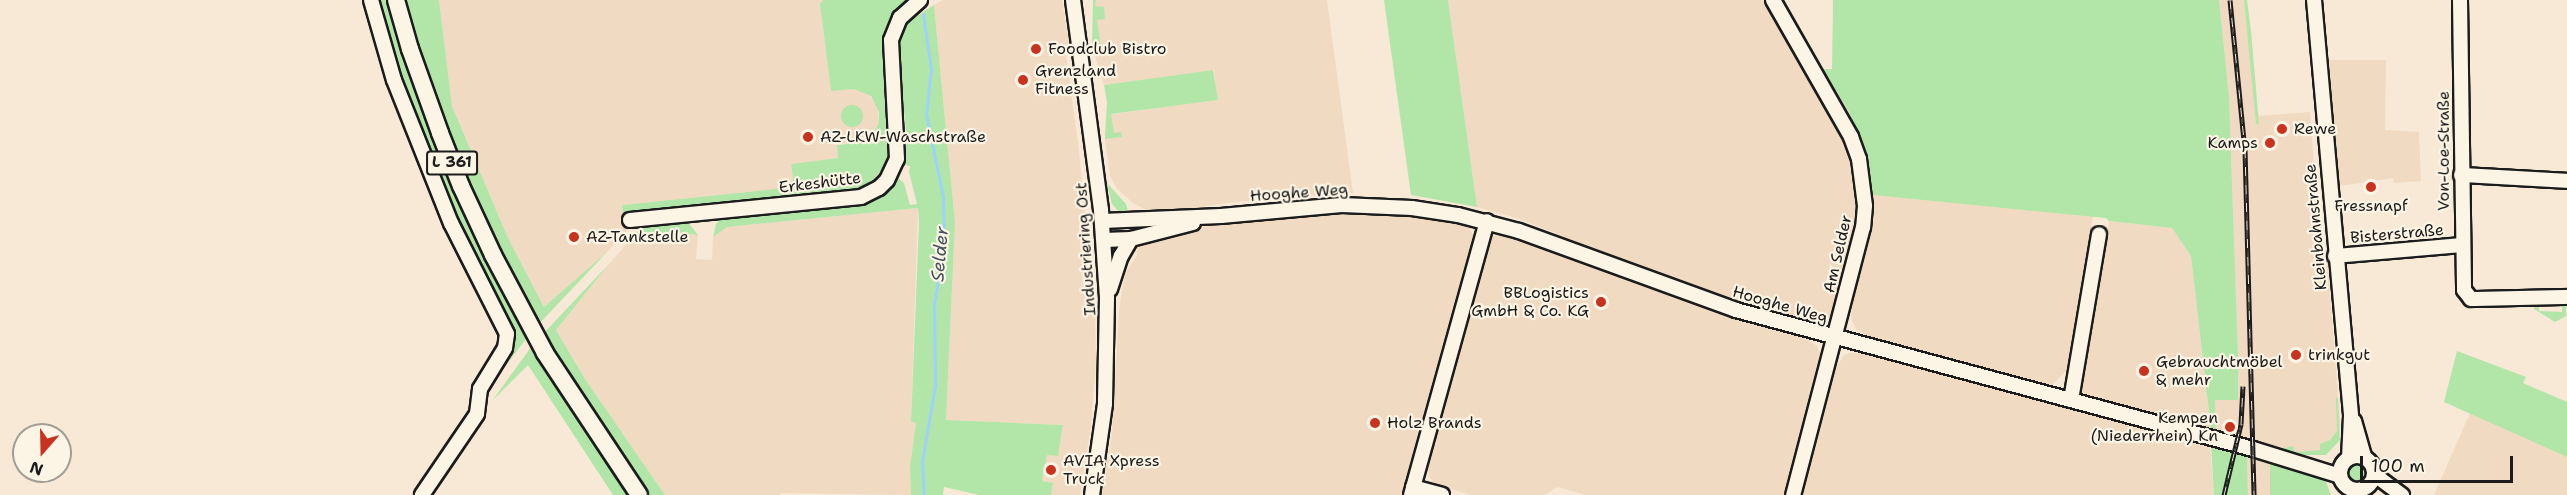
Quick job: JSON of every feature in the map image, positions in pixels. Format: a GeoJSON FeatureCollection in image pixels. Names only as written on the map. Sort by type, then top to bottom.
{"type":"FeatureCollection","features":[{"type":"Feature","properties":{"kind":"main road","name":"L 361"},"geometry":{"type":"LineString","coordinates":[[396,0],[410,49],[461,186],[545,353],[639,495]]}},
{"type":"Feature","properties":{"kind":"street"},"geometry":{"type":"LineString","coordinates":[[371,0],[394,80],[451,223],[507,334],[505,348],[480,389],[477,414],[422,495]]}},
{"type":"Feature","properties":{"kind":"street","name":"Erkeshütte"},"geometry":{"type":"LineString","coordinates":[[630,220],[861,197],[879,188],[887,180],[897,159],[891,40],[900,18],[920,0]]}},
{"type":"Feature","properties":{"kind":"street","name":"Industriering Ost"},"geometry":{"type":"LineString","coordinates":[[1073,0],[1102,221],[1107,298],[1105,404],[1092,495]]}},
{"type":"Feature","properties":{"kind":"street"},"geometry":{"type":"LineString","coordinates":[[1076,17],[1083,0]]}},
{"type":"Feature","properties":{"kind":"street","name":"Am Selder"},"geometry":{"type":"LineString","coordinates":[[1773,0],[1842,118],[1859,159],[1863,180],[1863,227],[1793,495]]}},
{"type":"Feature","properties":{"kind":"street","name":"Kleinbahnstraße"},"geometry":{"type":"LineString","coordinates":[[2314,0],[2351,416],[2352,480]]}},
{"type":"Feature","properties":{"kind":"street","name":"Von-Loe-Straße"},"geometry":{"type":"LineString","coordinates":[[2460,0],[2461,245],[2464,290],[2471,299],[2567,297]]}},
{"type":"Feature","properties":{"kind":"street"},"geometry":{"type":"LineString","coordinates":[[2461,175],[2567,181]]}},
{"type":"Feature","properties":{"kind":"street","name":"Hooghe Weg"},"geometry":{"type":"LineString","coordinates":[[1102,221],[1221,216],[1353,205],[1413,208],[1487,221],[1709,301],[2279,457],[2352,480]]}},
{"type":"Feature","properties":{"kind":"street","name":"Hooghe Weg"},"geometry":{"type":"LineString","coordinates":[[1104,240],[1131,239],[1221,216]]}},
{"type":"Feature","properties":{"kind":"street"},"geometry":{"type":"LineString","coordinates":[[1442,495],[1412,491],[1487,221]]}},
{"type":"Feature","properties":{"kind":"street"},"geometry":{"type":"LineString","coordinates":[[2071,400],[2099,234]]}},
{"type":"Feature","properties":{"kind":"street"},"geometry":{"type":"LineString","coordinates":[[1107,298],[1121,256],[1131,239]]}},
{"type":"Feature","properties":{"kind":"street","name":"Bisterstraße"},"geometry":{"type":"LineString","coordinates":[[2335,256],[2461,245]]}},
{"type":"Feature","properties":{"kind":"street","name":"Kleinbahnstraße"},"geometry":{"type":"LineString","coordinates":[[2351,416],[2364,456],[2372,464],[2352,480]]}},
{"type":"Feature","properties":{"kind":"street"},"geometry":{"type":"LineString","coordinates":[[2352,480],[2364,456]]}},
{"type":"Feature","properties":{"kind":"street"},"geometry":{"type":"LineString","coordinates":[[2352,480],[2387,495]]}},
{"type":"Feature","properties":{"kind":"street"},"geometry":{"type":"LineString","coordinates":[[2352,480],[2402,495]]}},
{"type":"Feature","properties":{"kind":"shaded area"},"geometry":{"type":"Polygon","coordinates":[[[439,0],[823,0],[820,4],[831,91],[854,89],[867,93],[878,106],[878,125],[863,140],[837,145],[838,158],[791,164],[794,187],[622,205],[623,213],[630,212],[631,227],[607,252],[544,307],[508,238],[452,106],[439,0]]]}},
{"type":"Feature","properties":{"kind":"shaded area"},"geometry":{"type":"Polygon","coordinates":[[[943,0],[1062,0],[1069,43],[1065,47],[1078,143],[1095,307],[1096,359],[1091,426],[1080,495],[1051,495],[1053,483],[1042,481],[1047,454],[1058,456],[1063,425],[946,420],[955,223],[934,5],[943,0]]]}},
{"type":"Feature","properties":{"kind":"shaded area"},"geometry":{"type":"Polygon","coordinates":[[[1094,0],[1327,0],[1353,193],[1273,198],[1204,206],[1196,211],[1148,211],[1133,203],[1117,189],[1110,176],[1105,141],[1106,115],[1217,100],[1214,70],[1104,85],[1092,46],[1094,0]]]}},
{"type":"Feature","properties":{"kind":"shaded area"},"geometry":{"type":"Polygon","coordinates":[[[1448,0],[1763,0],[1832,116],[1853,164],[1857,207],[1847,255],[1830,316],[1821,322],[1807,321],[1757,308],[1568,242],[1563,236],[1516,218],[1477,207],[1448,0]]]}},
{"type":"Feature","properties":{"kind":"shaded area"},"geometry":{"type":"Polygon","coordinates":[[[2219,0],[2244,0],[2256,116],[2310,112],[2321,256],[2327,256],[2340,423],[2338,436],[2324,452],[2293,453],[2216,432],[2215,400],[2238,399],[2229,96],[2219,0]]]}},
{"type":"Feature","properties":{"kind":"shaded area"},"geometry":{"type":"Polygon","coordinates":[[[2328,60],[2386,60],[2385,130],[2419,132],[2421,181],[2394,183],[2393,178],[2339,186],[2328,60]]]}},
{"type":"Feature","properties":{"kind":"shaded area"},"geometry":{"type":"Polygon","coordinates":[[[1873,195],[2093,216],[2068,369],[2052,385],[1870,338],[1855,328],[1851,318],[1853,303],[1867,243],[1873,195]]]}},
{"type":"Feature","properties":{"kind":"shaded area"},"geometry":{"type":"Polygon","coordinates":[[[918,208],[911,422],[916,423],[910,466],[911,495],[781,493],[780,495],[665,495],[585,379],[556,330],[630,240],[644,236],[682,233],[698,235],[696,259],[712,260],[713,237],[727,227],[918,208]]]}},
{"type":"Feature","properties":{"kind":"shaded area"},"geometry":{"type":"Polygon","coordinates":[[[1332,212],[1402,213],[1467,225],[1473,234],[1472,246],[1402,495],[1102,495],[1112,433],[1119,310],[1125,274],[1137,255],[1137,246],[1161,237],[1202,227],[1332,212]]]}},
{"type":"Feature","properties":{"kind":"shaded area"},"geometry":{"type":"Polygon","coordinates":[[[2109,221],[2172,228],[2191,256],[2211,430],[2079,394],[2096,282],[2100,283],[2109,221]]]}},
{"type":"Feature","properties":{"kind":"shaded area"},"geometry":{"type":"Polygon","coordinates":[[[1503,235],[1670,295],[1803,337],[1817,346],[1820,353],[1818,371],[1787,495],[1585,495],[1558,487],[1544,495],[1471,495],[1435,484],[1429,477],[1428,459],[1487,246],[1493,236],[1503,235]]]}},
{"type":"Feature","properties":{"kind":"shaded area"},"geometry":{"type":"Polygon","coordinates":[[[1868,354],[1920,367],[2210,447],[2214,495],[1802,495],[1835,369],[1844,355],[1868,354]]]}},
{"type":"Feature","properties":{"kind":"shaded area"},"geometry":{"type":"Polygon","coordinates":[[[2470,413],[2567,457],[2567,495],[2434,495],[2470,413]]]}},
{"type":"Feature","properties":{"kind":"shaded area"},"geometry":{"type":"Polygon","coordinates":[[[2247,454],[2270,460],[2270,495],[2248,495],[2247,454]]]}},
{"type":"Feature","properties":{"kind":"green space"},"geometry":{"type":"Polygon","coordinates":[[[375,0],[390,0],[529,335],[489,388],[512,342],[418,132],[375,0]]]}},
{"type":"Feature","properties":{"kind":"green space"},"geometry":{"type":"Polygon","coordinates":[[[402,0],[439,0],[452,106],[508,238],[544,307],[607,252],[537,326],[500,255],[445,133],[402,0]]]}},
{"type":"Feature","properties":{"kind":"green space"},"geometry":{"type":"Polygon","coordinates":[[[823,0],[913,0],[903,6],[902,3],[892,13],[883,34],[890,152],[884,167],[874,179],[860,187],[844,191],[623,213],[622,205],[794,187],[791,164],[838,158],[837,145],[857,143],[872,133],[878,125],[879,112],[871,96],[854,89],[831,91],[820,4],[823,0]]]}},
{"type":"Feature","properties":{"kind":"green space"},"geometry":{"type":"Polygon","coordinates":[[[1093,0],[1096,0],[1095,6],[1104,7],[1105,19],[1097,20],[1101,46],[1092,48],[1093,0]]]}},
{"type":"Feature","properties":{"kind":"green space"},"geometry":{"type":"Polygon","coordinates":[[[1384,0],[1448,0],[1477,207],[1411,195],[1384,0]]]}},
{"type":"Feature","properties":{"kind":"green space"},"geometry":{"type":"Polygon","coordinates":[[[1833,0],[2219,0],[2229,96],[2238,400],[2215,400],[2216,432],[2211,430],[2191,256],[2172,228],[2109,221],[2106,218],[1873,195],[1868,156],[1850,114],[1823,69],[1832,69],[1833,0]]]}},
{"type":"Feature","properties":{"kind":"green space"},"geometry":{"type":"Polygon","coordinates":[[[2244,0],[2247,0],[2251,31],[2259,124],[2256,124],[2244,0]]]}},
{"type":"Feature","properties":{"kind":"green space"},"geometry":{"type":"Polygon","coordinates":[[[934,5],[955,223],[946,420],[1063,425],[1058,456],[1047,455],[1042,481],[1053,483],[1051,495],[979,495],[944,487],[943,495],[911,495],[910,466],[916,423],[911,422],[918,208],[727,227],[713,237],[716,224],[722,218],[859,205],[886,192],[898,178],[904,183],[910,205],[917,204],[909,172],[910,166],[903,165],[907,141],[897,41],[905,24],[934,5]]]}},
{"type":"Feature","properties":{"kind":"green space"},"geometry":{"type":"Polygon","coordinates":[[[1213,70],[1218,100],[1111,114],[1114,133],[1121,132],[1122,137],[1105,139],[1107,102],[1104,85],[1213,70]]]}},
{"type":"Feature","properties":{"kind":"green space"},"geometry":{"type":"Polygon","coordinates":[[[852,105],[860,108],[863,116],[860,124],[852,127],[844,124],[841,116],[844,108],[852,105]]]}},
{"type":"Feature","properties":{"kind":"green space"},"geometry":{"type":"Polygon","coordinates":[[[1107,183],[1126,204],[1129,215],[1120,213],[1112,204],[1107,183]]]}},
{"type":"Feature","properties":{"kind":"green space"},"geometry":{"type":"Polygon","coordinates":[[[687,221],[698,235],[682,233],[644,236],[630,240],[644,225],[687,221]]]}},
{"type":"Feature","properties":{"kind":"green space"},"geometry":{"type":"Polygon","coordinates":[[[609,264],[556,330],[585,379],[665,495],[647,495],[542,335],[609,264]]]}},
{"type":"Feature","properties":{"kind":"green space"},"geometry":{"type":"Polygon","coordinates":[[[2562,303],[2566,304],[2566,316],[2555,322],[2534,309],[2534,304],[2539,304],[2539,311],[2562,312],[2562,303]]]}},
{"type":"Feature","properties":{"kind":"green space"},"geometry":{"type":"Polygon","coordinates":[[[534,343],[580,422],[632,495],[613,495],[528,365],[492,401],[534,343]]]}},
{"type":"Feature","properties":{"kind":"green space"},"geometry":{"type":"Polygon","coordinates":[[[2457,351],[2526,377],[2523,383],[2567,402],[2567,457],[2444,402],[2457,351]]]}},
{"type":"Feature","properties":{"kind":"green space"},"geometry":{"type":"Polygon","coordinates":[[[2338,397],[2340,440],[2326,455],[2302,455],[2280,449],[2293,446],[2295,452],[2320,450],[2320,444],[2330,440],[2337,431],[2336,399],[2338,397]]]}},
{"type":"Feature","properties":{"kind":"green space"},"geometry":{"type":"Polygon","coordinates":[[[2211,444],[2247,454],[2248,495],[2214,495],[2211,444]]]}},
{"type":"Feature","properties":{"kind":"green space"},"geometry":{"type":"Polygon","coordinates":[[[2270,460],[2323,474],[2331,495],[2270,495],[2270,460]]]}},
{"type":"Feature","properties":{"kind":"green space"},"geometry":{"type":"Polygon","coordinates":[[[2358,461],[2366,464],[2369,472],[2366,480],[2358,483],[2350,480],[2347,472],[2350,464],[2358,461]]]}},
{"type":"Feature","properties":{"kind":"waterway","name":"Selder"},"geometry":{"type":"LineString","coordinates":[[923,14],[931,69],[926,114],[943,197],[944,245],[934,304],[935,386],[922,461],[924,495]]}},
{"type":"Feature","properties":{"kind":"railway"},"geometry":{"type":"LineString","coordinates":[[2230,0],[2245,149],[2254,495]]}},
{"type":"Feature","properties":{"kind":"railway"},"geometry":{"type":"LineString","coordinates":[[2224,495],[2241,424],[2243,386]]}},
{"type":"Feature","properties":{"kind":"place","name":"Foodclub Bistro"},"geometry":{"type":"Point","coordinates":[1036,49]}},
{"type":"Feature","properties":{"kind":"place","name":"Grenzland Fitness"},"geometry":{"type":"Point","coordinates":[1023,80]}},
{"type":"Feature","properties":{"kind":"place","name":"Rewe"},"geometry":{"type":"Point","coordinates":[2282,129]}},
{"type":"Feature","properties":{"kind":"place","name":"AZ-LKW-Waschstraße"},"geometry":{"type":"Point","coordinates":[808,137]}},
{"type":"Feature","properties":{"kind":"place","name":"Kamps"},"geometry":{"type":"Point","coordinates":[2270,143]}},
{"type":"Feature","properties":{"kind":"place","name":"Fressnapf"},"geometry":{"type":"Point","coordinates":[2371,187]}},
{"type":"Feature","properties":{"kind":"place","name":"AZ-Tankstelle"},"geometry":{"type":"Point","coordinates":[574,237]}},
{"type":"Feature","properties":{"kind":"place","name":"BBLogistics GmbH & Co. KG"},"geometry":{"type":"Point","coordinates":[1601,302]}},
{"type":"Feature","properties":{"kind":"place","name":"trinkgut"},"geometry":{"type":"Point","coordinates":[2296,355]}},
{"type":"Feature","properties":{"kind":"place","name":"Gebrauchtmöbel & mehr"},"geometry":{"type":"Point","coordinates":[2144,371]}},
{"type":"Feature","properties":{"kind":"place","name":"Holz Brands"},"geometry":{"type":"Point","coordinates":[1375,423]}},
{"type":"Feature","properties":{"kind":"place","name":"Kempen (Niederrhein) Kn"},"geometry":{"type":"Point","coordinates":[2230,427]}},
{"type":"Feature","properties":{"kind":"place","name":"AVIA Xpress Truck"},"geometry":{"type":"Point","coordinates":[1051,470]}}]}
